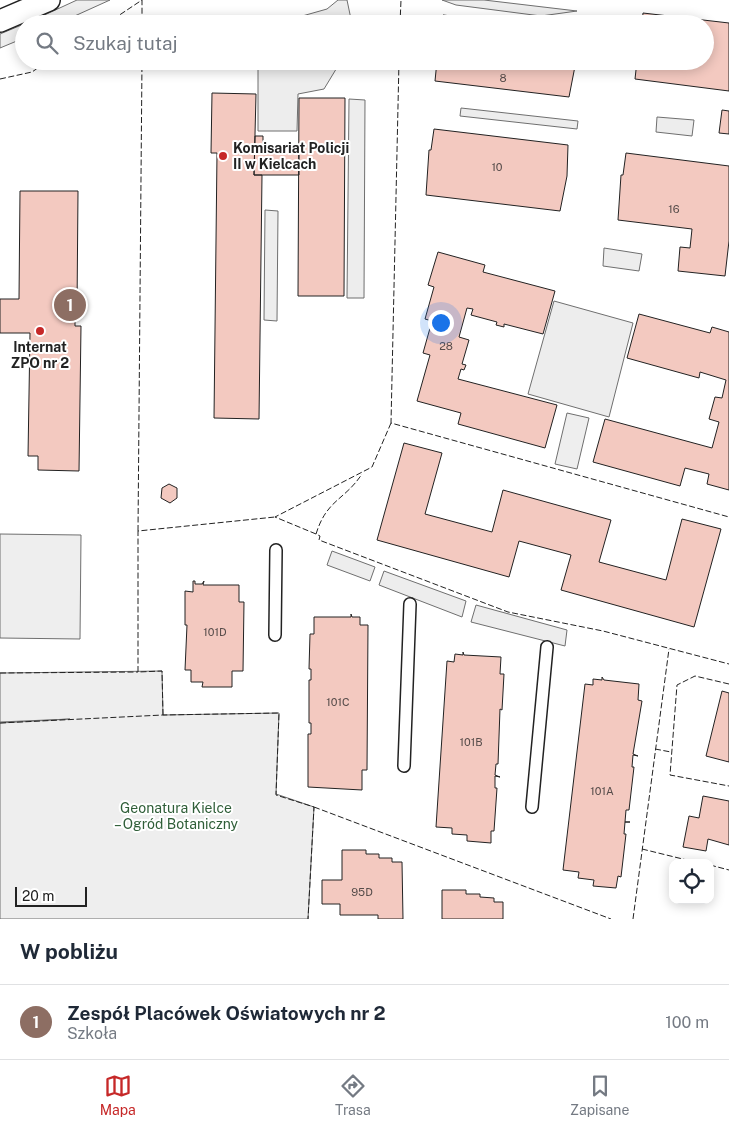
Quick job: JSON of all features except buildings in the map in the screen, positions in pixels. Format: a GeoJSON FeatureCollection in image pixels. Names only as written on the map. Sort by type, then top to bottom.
{"type":"FeatureCollection","features":[{"type":"Feature","properties":{"kind":"street"},"geometry":{"type":"LineString","coordinates":[[16,15],[49,0]]}},
{"type":"Feature","properties":{"kind":"street"},"geometry":{"type":"LineString","coordinates":[[0,22],[15,15]]}},
{"type":"Feature","properties":{"kind":"lane"},"geometry":{"type":"LineString","coordinates":[[275,635],[276,550]]}},
{"type":"Feature","properties":{"kind":"lane"},"geometry":{"type":"LineString","coordinates":[[404,766],[410,604]]}},
{"type":"Feature","properties":{"kind":"lane"},"geometry":{"type":"LineString","coordinates":[[532,807],[547,647]]}},
{"type":"Feature","properties":{"kind":"green space"},"geometry":{"type":"Polygon","coordinates":[[[77,0],[110,0],[77,15],[44,15],[77,0]]]}},
{"type":"Feature","properties":{"kind":"green space"},"geometry":{"type":"Polygon","coordinates":[[[15,28],[15,42],[0,48],[0,34],[15,28]]]}},
{"type":"Feature","properties":{"kind":"green space"},"geometry":{"type":"Polygon","coordinates":[[[567,413],[589,418],[577,469],[555,464],[567,413]]]}},
{"type":"Feature","properties":{"kind":"green space"},"geometry":{"type":"Polygon","coordinates":[[[0,534],[81,535],[80,639],[0,638],[0,534]]]}},
{"type":"Feature","properties":{"kind":"green space","name":"Geonatura Kielce – Ogród Botaniczny"},"geometry":{"type":"Polygon","coordinates":[[[162,671],[163,715],[279,713],[276,794],[314,807],[308,919],[0,919],[0,723],[70,719],[0,722],[0,673],[162,671]]]}},
{"type":"Feature","properties":{"kind":"shaded area"},"geometry":{"type":"Polygon","coordinates":[[[338,0],[347,0],[350,15],[306,15],[327,9],[338,0]]]}},
{"type":"Feature","properties":{"kind":"shaded area"},"geometry":{"type":"Polygon","coordinates":[[[442,0],[484,0],[577,11],[533,15],[456,5],[442,0]]]}},
{"type":"Feature","properties":{"kind":"shaded area"},"geometry":{"type":"Polygon","coordinates":[[[258,70],[336,70],[324,89],[298,94],[297,131],[258,131],[258,70]]]}},
{"type":"Feature","properties":{"kind":"shaded area"},"geometry":{"type":"Polygon","coordinates":[[[349,99],[365,100],[364,298],[347,298],[349,99]]]}},
{"type":"Feature","properties":{"kind":"shaded area"},"geometry":{"type":"Polygon","coordinates":[[[461,108],[578,121],[577,129],[460,116],[461,108]]]}},
{"type":"Feature","properties":{"kind":"shaded area"},"geometry":{"type":"Polygon","coordinates":[[[657,117],[694,120],[692,136],[656,132],[657,117]]]}},
{"type":"Feature","properties":{"kind":"shaded area"},"geometry":{"type":"Polygon","coordinates":[[[265,210],[278,211],[277,321],[264,320],[265,210]]]}},
{"type":"Feature","properties":{"kind":"shaded area"},"geometry":{"type":"Polygon","coordinates":[[[604,248],[642,254],[639,271],[603,266],[604,248]]]}},
{"type":"Feature","properties":{"kind":"shaded area"},"geometry":{"type":"Polygon","coordinates":[[[554,301],[633,323],[609,417],[528,394],[554,301]]]}},
{"type":"Feature","properties":{"kind":"shaded area"},"geometry":{"type":"Polygon","coordinates":[[[332,551],[375,567],[370,581],[327,565],[332,551]]]}},
{"type":"Feature","properties":{"kind":"shaded area"},"geometry":{"type":"Polygon","coordinates":[[[384,571],[466,601],[462,617],[379,585],[384,571]]]}},
{"type":"Feature","properties":{"kind":"shaded area"},"geometry":{"type":"Polygon","coordinates":[[[476,605],[567,630],[565,646],[471,622],[476,605]]]}},
{"type":"Feature","properties":{"kind":"fence"},"geometry":{"type":"LineString","coordinates":[[120,15],[142,0],[142,15]]}},
{"type":"Feature","properties":{"kind":"fence"},"geometry":{"type":"LineString","coordinates":[[400,15],[401,0]]}},
{"type":"Feature","properties":{"kind":"fence"},"geometry":{"type":"LineString","coordinates":[[0,79],[35,70]]}},
{"type":"Feature","properties":{"kind":"fence"},"geometry":{"type":"LineString","coordinates":[[138,531],[142,70]]}},
{"type":"Feature","properties":{"kind":"fence"},"geometry":{"type":"LineString","coordinates":[[399,70],[391,423],[729,517]]}},
{"type":"Feature","properties":{"kind":"fence"},"geometry":{"type":"LineString","coordinates":[[391,423],[372,467],[275,517],[320,536],[319,540],[508,612],[603,631],[729,664]]}},
{"type":"Feature","properties":{"kind":"fence"},"geometry":{"type":"LineString","coordinates":[[316,534],[325,514],[362,474]]}},
{"type":"Feature","properties":{"kind":"fence"},"geometry":{"type":"LineString","coordinates":[[163,715],[162,671],[138,672],[138,531],[275,517]]}},
{"type":"Feature","properties":{"kind":"fence"},"geometry":{"type":"LineString","coordinates":[[633,919],[669,649]]}},
{"type":"Feature","properties":{"kind":"fence"},"geometry":{"type":"LineString","coordinates":[[0,673],[138,672]]}},
{"type":"Feature","properties":{"kind":"fence"},"geometry":{"type":"LineString","coordinates":[[729,684],[695,676],[677,685],[670,775],[729,786]]}},
{"type":"Feature","properties":{"kind":"fence"},"geometry":{"type":"LineString","coordinates":[[0,723],[163,715],[279,713],[276,795],[314,807],[308,919]]}},
{"type":"Feature","properties":{"kind":"fence"},"geometry":{"type":"LineString","coordinates":[[655,749],[671,752]]}},
{"type":"Feature","properties":{"kind":"fence"},"geometry":{"type":"LineString","coordinates":[[314,807],[611,919]]}},
{"type":"Feature","properties":{"kind":"fence"},"geometry":{"type":"LineString","coordinates":[[642,849],[683,859]]}},
{"type":"Feature","properties":{"kind":"fence"},"geometry":{"type":"LineString","coordinates":[[714,866],[729,870]]}},
{"type":"Feature","properties":{"kind":"place","name":"Komisariat Policji II w Kielcach"},"geometry":{"type":"Point","coordinates":[223,156]}},
{"type":"Feature","properties":{"kind":"place","name":"Zespół Placówek Oświatowych nr 2"},"geometry":{"type":"Point","coordinates":[70,305]}},
{"type":"Feature","properties":{"kind":"place","name":"Internat ZPO nr 2"},"geometry":{"type":"Point","coordinates":[40,331]}}]}
